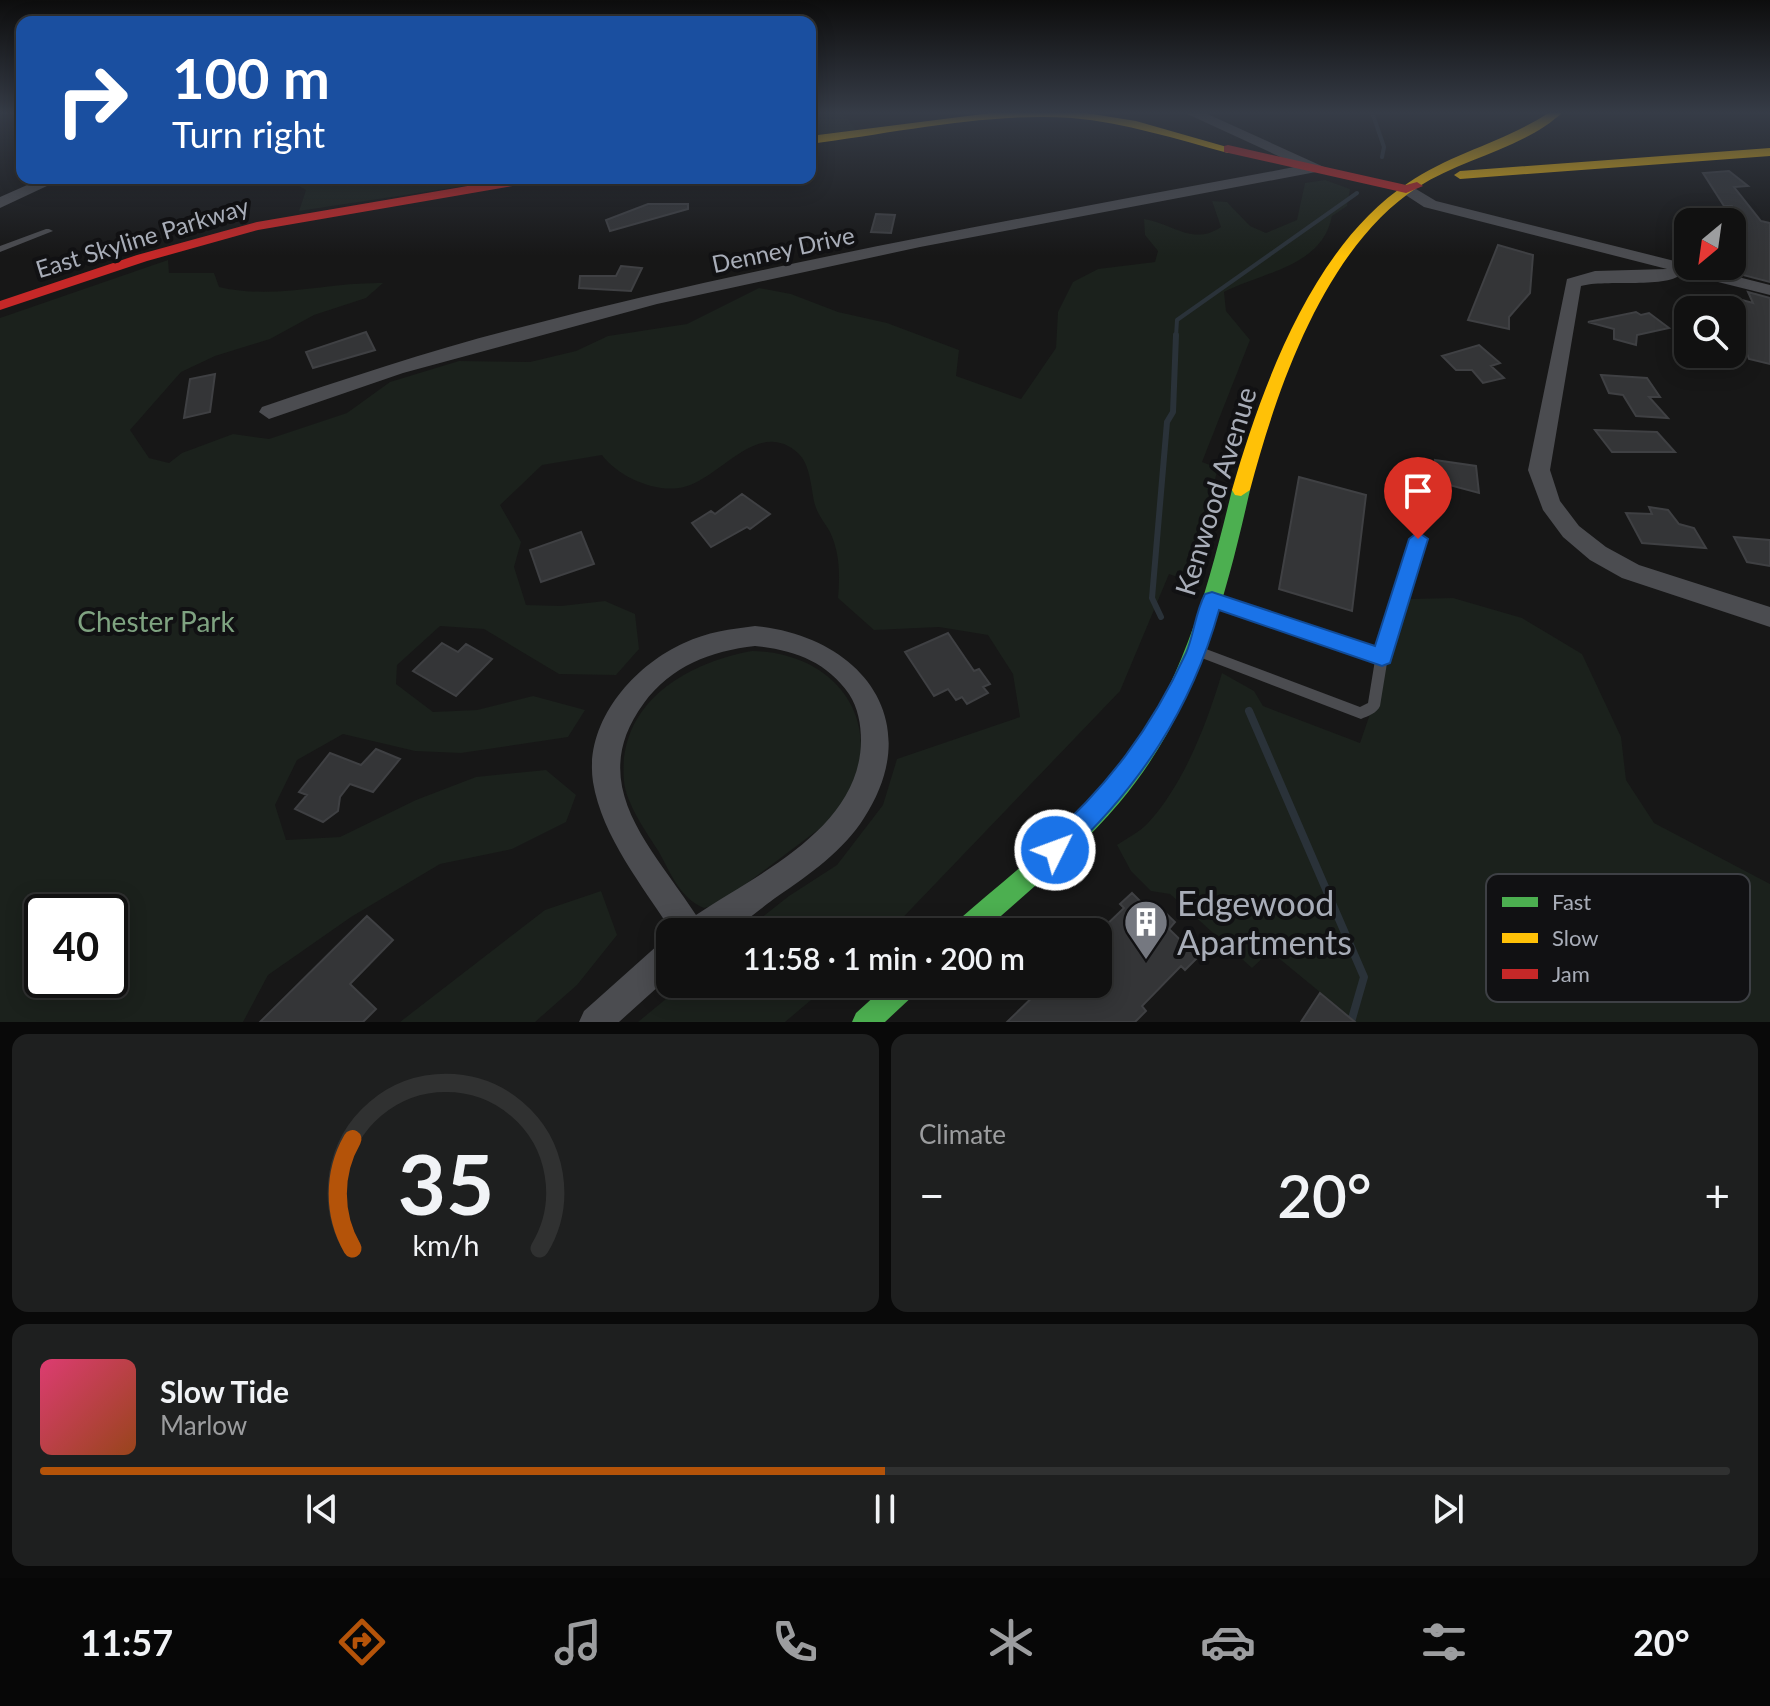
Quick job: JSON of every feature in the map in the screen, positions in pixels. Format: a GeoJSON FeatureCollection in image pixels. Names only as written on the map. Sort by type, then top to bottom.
{"type":"FeatureCollection","features":[{"type":"Feature","properties":{"kind":"street"},"geometry":{"type":"LineString","coordinates":[[1285,160],[1406,189],[1430,204],[1674,265]]}},
{"type":"Feature","properties":{"kind":"street"},"geometry":{"type":"LineString","coordinates":[[1299,160],[1316,167]]}},
{"type":"Feature","properties":{"kind":"street","name":"Kenwood Avenue"},"geometry":{"type":"LineString","coordinates":[[979,918],[1100,808],[1154,737],[1197,651],[1257,431],[1303,325],[1364,230],[1379,211],[1406,189],[1472,160]]}},
{"type":"Feature","properties":{"kind":"street"},"geometry":{"type":"LineString","coordinates":[[1406,189],[1473,172],[1656,160]]}},
{"type":"Feature","properties":{"kind":"street","name":"Denney Drive"},"geometry":{"type":"LineString","coordinates":[[269,412],[370,375],[639,305],[803,268],[1316,167]]}},
{"type":"Feature","properties":{"kind":"street"},"geometry":{"type":"LineString","coordinates":[[0,203],[43,184]]}},
{"type":"Feature","properties":{"kind":"street","name":"East Skyline Parkway"},"geometry":{"type":"LineString","coordinates":[[0,306],[142,258],[257,226],[501,184]]}},
{"type":"Feature","properties":{"kind":"street"},"geometry":{"type":"LineString","coordinates":[[1674,272],[1671,276],[1655,278],[1581,278],[1570,290],[1539,470],[1543,491],[1562,522],[1582,543],[1635,574],[1770,617]]}},
{"type":"Feature","properties":{"kind":"street"},"geometry":{"type":"LineString","coordinates":[[1732,280],[1770,290]]}},
{"type":"Feature","properties":{"kind":"street"},"geometry":{"type":"LineString","coordinates":[[681,918],[622,825],[609,796],[605,763],[610,734],[631,698],[661,666],[698,647],[737,636],[775,638],[810,645],[860,686],[874,723],[875,759],[864,790],[847,819],[802,860],[717,918]]}},
{"type":"Feature","properties":{"kind":"street"},"geometry":{"type":"LineString","coordinates":[[595,1022],[656,968]]}},
{"type":"Feature","properties":{"kind":"street"},"geometry":{"type":"LineString","coordinates":[[865,1022],[892,998]]}},
{"type":"Feature","properties":{"kind":"lane"},"geometry":{"type":"LineString","coordinates":[[0,249],[49,231]]}},
{"type":"Feature","properties":{"kind":"lane"},"geometry":{"type":"LineString","coordinates":[[1197,651],[1361,713],[1374,706],[1382,657],[1418,539]]}},
{"type":"Feature","properties":{"kind":"lane"},"geometry":{"type":"LineString","coordinates":[[1212,600],[1382,657]]}},
{"type":"Feature","properties":{"kind":"green space","name":"Chester Park"},"geometry":{"type":"Polygon","coordinates":[[[1325,180],[1350,189],[1347,206],[1332,216],[1326,233],[1304,257],[1224,292],[1226,311],[1250,340],[1202,462],[1218,468],[1188,581],[1169,574],[1120,691],[902,918],[761,918],[837,865],[883,805],[897,759],[1020,717],[1013,674],[988,635],[939,627],[874,630],[838,598],[836,548],[816,509],[806,464],[798,453],[783,444],[769,442],[754,446],[698,481],[673,489],[650,486],[628,477],[602,455],[542,465],[500,505],[521,542],[514,567],[526,605],[561,606],[605,601],[635,614],[639,649],[616,675],[559,674],[484,629],[440,626],[397,665],[396,684],[433,712],[477,710],[533,696],[585,710],[568,737],[461,753],[415,751],[343,734],[297,760],[275,805],[286,840],[340,837],[416,800],[476,777],[546,770],[576,795],[566,822],[512,849],[440,864],[351,917],[268,975],[243,1022],[0,1022],[0,318],[168,260],[169,273],[214,273],[219,287],[240,291],[383,283],[366,298],[314,315],[270,339],[215,356],[181,372],[130,430],[149,458],[169,463],[182,453],[233,434],[269,439],[347,413],[390,382],[459,361],[530,362],[576,351],[608,336],[687,324],[759,288],[791,294],[838,312],[887,323],[959,350],[956,376],[1021,399],[1056,348],[1058,312],[1073,282],[1098,269],[1155,262],[1158,251],[1145,235],[1144,219],[1192,234],[1211,232],[1221,227],[1212,201],[1227,202],[1250,226],[1266,233],[1297,220],[1305,183],[1325,180]]]}},
{"type":"Feature","properties":{"kind":"green space"},"geometry":{"type":"Polygon","coordinates":[[[296,184],[477,184],[299,211],[306,190],[296,184]]]}},
{"type":"Feature","properties":{"kind":"green space"},"geometry":{"type":"Polygon","coordinates":[[[1453,598],[1522,618],[1582,654],[1621,737],[1626,780],[1654,823],[1770,884],[1770,1022],[1346,1022],[1349,1016],[1270,951],[1252,968],[1170,894],[1151,891],[1131,871],[1117,845],[1145,826],[1173,790],[1201,732],[1222,673],[1254,691],[1263,706],[1360,743],[1392,650],[1384,615],[1411,599],[1453,598]]]}},
{"type":"Feature","properties":{"kind":"green space"},"geometry":{"type":"Polygon","coordinates":[[[752,651],[787,656],[816,668],[838,686],[853,709],[860,736],[859,764],[848,794],[827,823],[718,905],[704,908],[689,898],[677,884],[633,809],[624,781],[625,754],[632,729],[644,709],[661,691],[703,665],[752,651]]]}},
{"type":"Feature","properties":{"kind":"green space"},"geometry":{"type":"Polygon","coordinates":[[[601,891],[617,935],[577,985],[535,1022],[400,1022],[545,910],[601,891]]]}},
{"type":"Feature","properties":{"kind":"green space"},"geometry":{"type":"Polygon","coordinates":[[[667,998],[813,998],[785,1022],[638,1022],[667,998]]]}},
{"type":"Feature","properties":{"kind":"building"},"geometry":{"type":"Polygon","coordinates":[[[1729,171],[1748,186],[1734,187],[1761,221],[1770,223],[1770,282],[1746,276],[1746,208],[1724,206],[1703,173],[1729,171]]]}},
{"type":"Feature","properties":{"kind":"building"},"geometry":{"type":"Polygon","coordinates":[[[648,204],[688,204],[688,209],[610,231],[606,220],[648,204]]]}},
{"type":"Feature","properties":{"kind":"building"},"geometry":{"type":"Polygon","coordinates":[[[876,214],[895,215],[891,233],[871,232],[876,214]]]}},
{"type":"Feature","properties":{"kind":"building"},"geometry":{"type":"Polygon","coordinates":[[[1498,245],[1533,255],[1530,293],[1509,317],[1509,329],[1468,320],[1498,245]]]}},
{"type":"Feature","properties":{"kind":"building"},"geometry":{"type":"Polygon","coordinates":[[[621,266],[642,268],[631,291],[579,288],[580,276],[616,276],[621,266]]]}},
{"type":"Feature","properties":{"kind":"building"},"geometry":{"type":"Polygon","coordinates":[[[1748,292],[1770,298],[1770,364],[1749,359],[1746,351],[1746,301],[1753,303],[1748,292]]]}},
{"type":"Feature","properties":{"kind":"building"},"geometry":{"type":"Polygon","coordinates":[[[1636,312],[1641,315],[1649,313],[1669,328],[1637,335],[1636,345],[1614,339],[1614,329],[1588,322],[1636,312]]]}},
{"type":"Feature","properties":{"kind":"building"},"geometry":{"type":"Polygon","coordinates":[[[366,332],[375,350],[313,368],[306,352],[366,332]]]}},
{"type":"Feature","properties":{"kind":"building"},"geometry":{"type":"Polygon","coordinates":[[[1479,345],[1500,363],[1491,366],[1504,378],[1483,383],[1472,370],[1456,370],[1442,356],[1479,345]]]}},
{"type":"Feature","properties":{"kind":"building"},"geometry":{"type":"Polygon","coordinates":[[[215,374],[210,412],[184,418],[190,379],[215,374]]]}},
{"type":"Feature","properties":{"kind":"building"},"geometry":{"type":"Polygon","coordinates":[[[1601,375],[1647,378],[1660,397],[1649,397],[1668,418],[1636,416],[1623,395],[1609,393],[1601,375]]]}},
{"type":"Feature","properties":{"kind":"building"},"geometry":{"type":"Polygon","coordinates":[[[1595,430],[1657,432],[1675,452],[1612,452],[1595,430]]]}},
{"type":"Feature","properties":{"kind":"building"},"geometry":{"type":"Polygon","coordinates":[[[1435,460],[1476,466],[1479,493],[1438,482],[1435,460]]]}},
{"type":"Feature","properties":{"kind":"building"},"geometry":{"type":"Polygon","coordinates":[[[1299,477],[1366,495],[1352,611],[1279,589],[1299,477]]]}},
{"type":"Feature","properties":{"kind":"building"},"geometry":{"type":"Polygon","coordinates":[[[742,494],[770,514],[750,529],[747,527],[711,547],[692,523],[711,511],[715,514],[742,494]]]}},
{"type":"Feature","properties":{"kind":"building"},"geometry":{"type":"Polygon","coordinates":[[[1649,507],[1668,510],[1679,524],[1694,528],[1706,548],[1642,543],[1626,513],[1652,514],[1649,507]]]}},
{"type":"Feature","properties":{"kind":"building"},"geometry":{"type":"Polygon","coordinates":[[[581,532],[594,564],[541,582],[530,550],[581,532]]]}},
{"type":"Feature","properties":{"kind":"building"},"geometry":{"type":"Polygon","coordinates":[[[1734,537],[1770,540],[1770,566],[1747,562],[1734,537]]]}},
{"type":"Feature","properties":{"kind":"building"},"geometry":{"type":"Polygon","coordinates":[[[948,633],[974,671],[979,669],[990,684],[983,687],[988,693],[967,704],[962,697],[956,700],[948,689],[934,696],[905,652],[948,633]]]}},
{"type":"Feature","properties":{"kind":"building"},"geometry":{"type":"Polygon","coordinates":[[[442,643],[458,652],[466,644],[492,659],[456,696],[413,671],[442,643]]]}},
{"type":"Feature","properties":{"kind":"building"},"geometry":{"type":"Polygon","coordinates":[[[376,749],[400,759],[373,792],[350,784],[340,797],[338,811],[323,822],[295,809],[307,795],[299,792],[330,753],[361,765],[376,749]]]}},
{"type":"Feature","properties":{"kind":"building","name":"Edgewood Apartments"},"geometry":{"type":"Polygon","coordinates":[[[1132,893],[1150,911],[1156,904],[1175,922],[1169,929],[1198,957],[1185,970],[1181,966],[1142,1006],[1146,1011],[1135,1022],[1007,1022],[1032,998],[1112,998],[1112,920],[1124,908],[1120,904],[1132,893]]]}},
{"type":"Feature","properties":{"kind":"building"},"geometry":{"type":"Polygon","coordinates":[[[367,916],[393,940],[350,984],[376,1009],[363,1022],[260,1022],[367,916]]]}},
{"type":"Feature","properties":{"kind":"building"},"geometry":{"type":"Polygon","coordinates":[[[1320,993],[1355,1022],[1301,1022],[1320,993]]]}},
{"type":"Feature","properties":{"kind":"waterway"},"geometry":{"type":"LineString","coordinates":[[1176,337],[1177,320],[1357,193]]}},
{"type":"Feature","properties":{"kind":"waterway"},"geometry":{"type":"LineString","coordinates":[[1161,617],[1152,598],[1167,422],[1173,412],[1176,335]]}},
{"type":"Feature","properties":{"kind":"waterway"},"geometry":{"type":"LineString","coordinates":[[1249,711],[1364,977],[1351,1022]]}},
{"type":"Feature","properties":{"kind":"traffic: fast"},"geometry":{"type":"LineString","coordinates":[[980,918],[1059,848],[1112,795],[1161,726],[1196,651],[1221,572],[1241,490]]}},
{"type":"Feature","properties":{"kind":"traffic: fast"},"geometry":{"type":"LineString","coordinates":[[865,1022],[892,998]]}},
{"type":"Feature","properties":{"kind":"traffic: slow"},"geometry":{"type":"LineString","coordinates":[[1241,490],[1265,410],[1303,323],[1326,281],[1352,243],[1381,211],[1411,186],[1464,160]]}},
{"type":"Feature","properties":{"kind":"traffic: slow"},"geometry":{"type":"LineString","coordinates":[[1460,175],[1666,160]]}},
{"type":"Feature","properties":{"kind":"traffic: jam"},"geometry":{"type":"LineString","coordinates":[[1276,160],[1406,189],[1417,186]]}},
{"type":"Feature","properties":{"kind":"traffic: jam"},"geometry":{"type":"LineString","coordinates":[[0,306],[142,258],[257,226],[501,184]]}},
{"type":"Feature","properties":{"kind":"place","name":"Edgewood Apartments"},"geometry":{"type":"Point","coordinates":[1146,961]}},
{"type":"Feature","properties":{"kind":"route"},"geometry":{"type":"LineString","coordinates":[[1055,850],[1100,808],[1154,737],[1197,651],[1212,600],[1382,657],[1418,539]]}}]}
